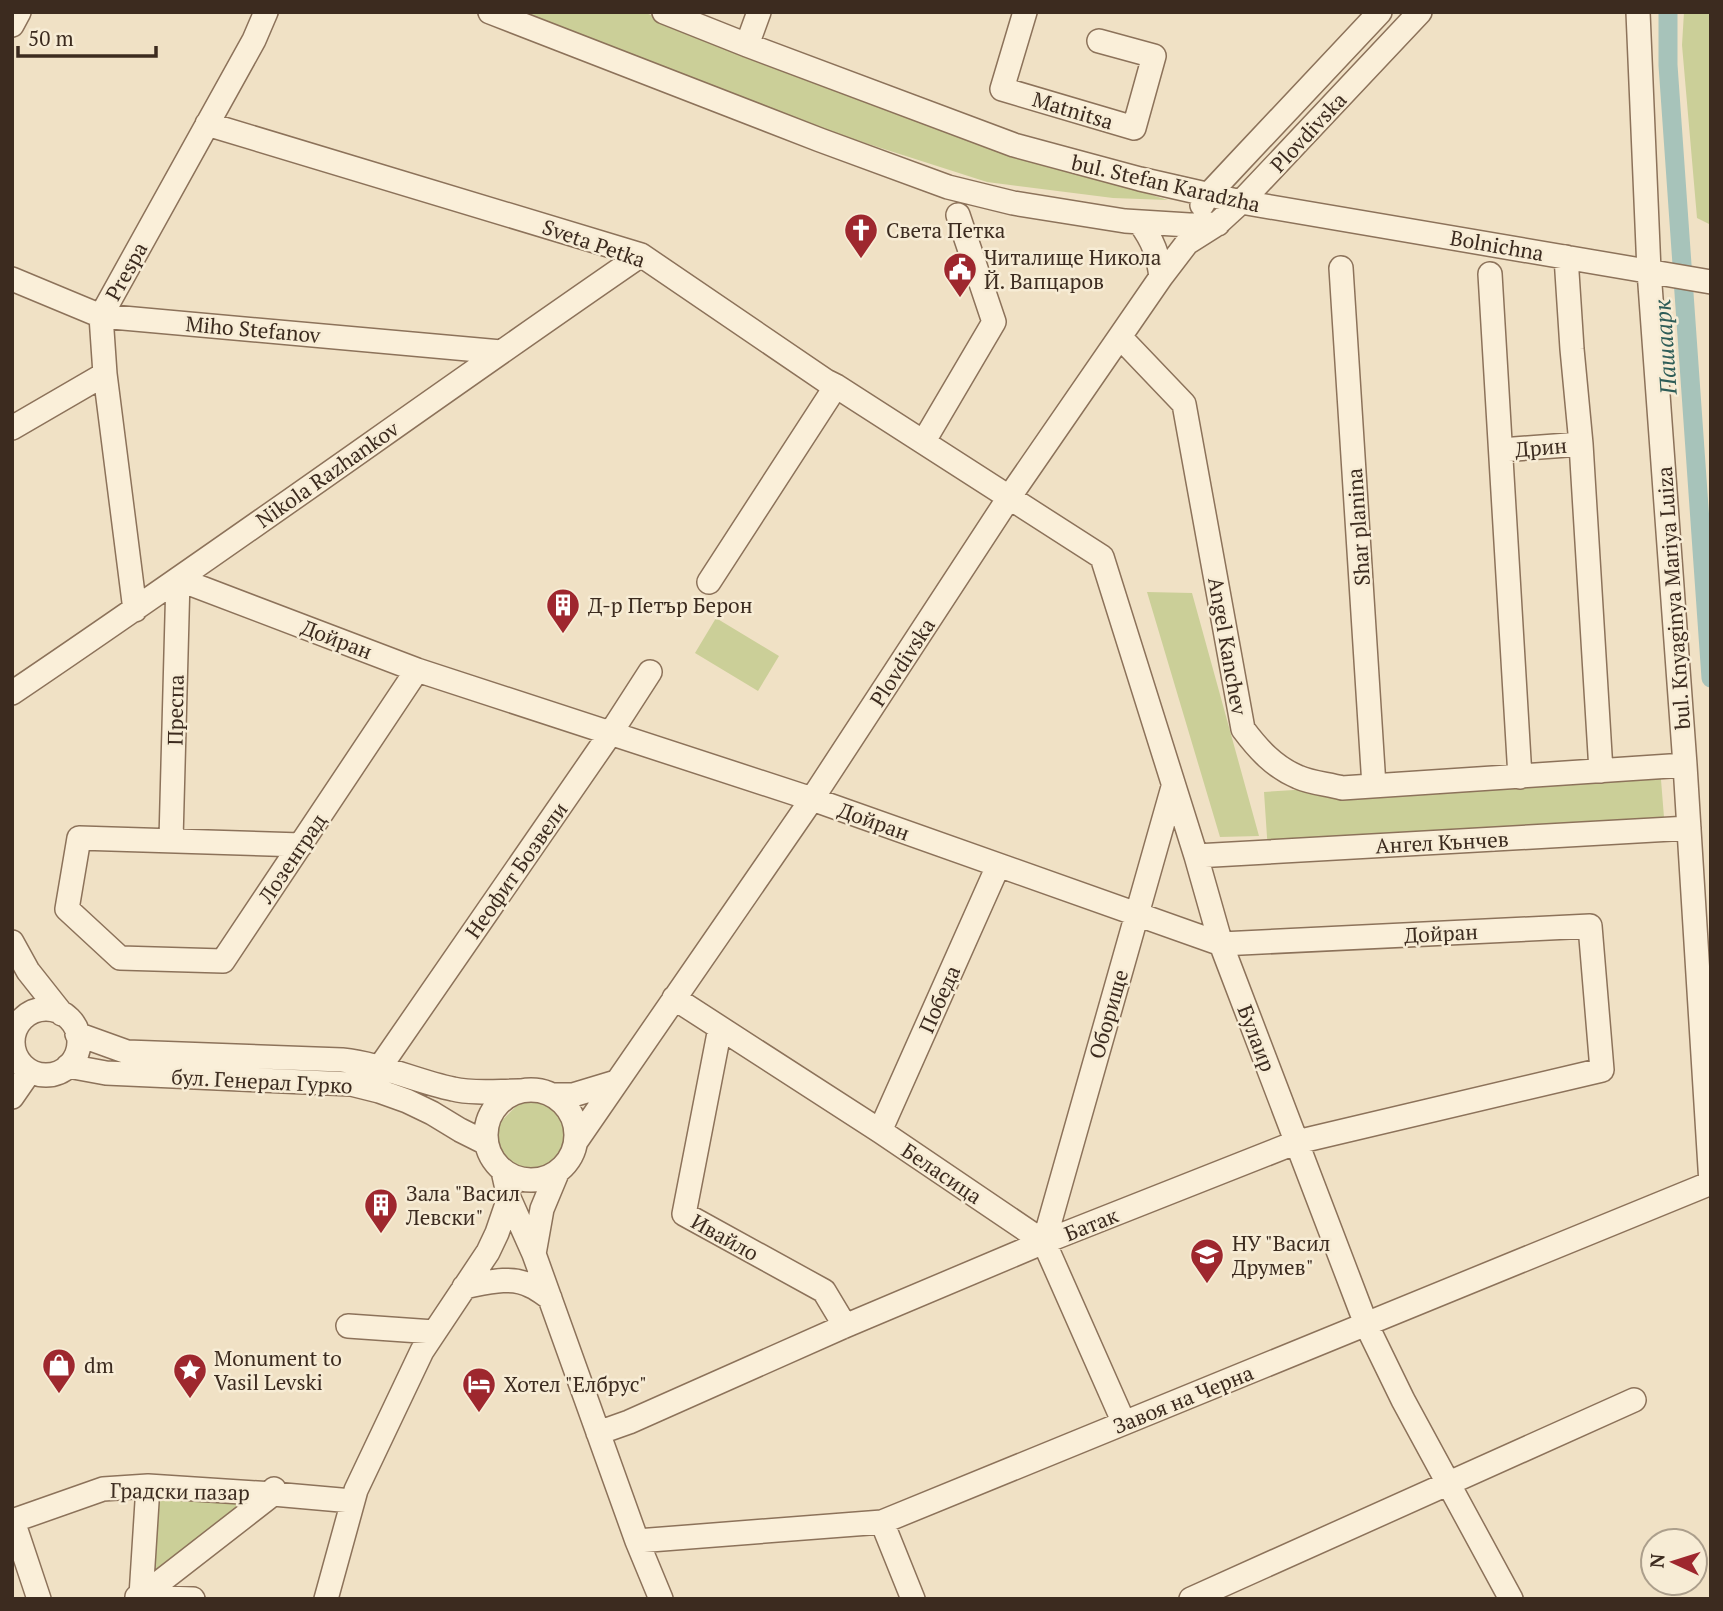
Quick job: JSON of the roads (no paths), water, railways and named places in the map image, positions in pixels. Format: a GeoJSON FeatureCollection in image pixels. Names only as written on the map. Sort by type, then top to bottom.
{"type":"FeatureCollection","features":[{"type":"Feature","properties":{"kind":"street"},"geometry":{"type":"LineString","coordinates":[[12,25],[19,12]]}},
{"type":"Feature","properties":{"kind":"street","name":"Prespa"},"geometry":{"type":"LineString","coordinates":[[135,610],[105,374],[102,316],[254,40],[266,12]]}},
{"type":"Feature","properties":{"kind":"street","name":"bul. Stefan Karadzha"},"geometry":{"type":"LineString","coordinates":[[490,12],[820,141],[948,187],[1013,203],[1140,223],[1188,234],[1217,224],[1283,209]]}},
{"type":"Feature","properties":{"kind":"street","name":"bul. Stefan Karadzha"},"geometry":{"type":"LineString","coordinates":[[664,12],[1014,145],[1140,179],[1283,209]]}},
{"type":"Feature","properties":{"kind":"street"},"geometry":{"type":"LineString","coordinates":[[747,45],[759,12]]}},
{"type":"Feature","properties":{"kind":"street","name":"Matnitsa"},"geometry":{"type":"LineString","coordinates":[[1026,12],[1002,89],[1134,128],[1154,56],[1099,41]]}},
{"type":"Feature","properties":{"kind":"street","name":"Plovdivska"},"geometry":{"type":"LineString","coordinates":[[576,1140],[812,799],[1010,496],[1121,337],[1188,234],[1208,195],[1380,12]]}},
{"type":"Feature","properties":{"kind":"street","name":"Plovdivska"},"geometry":{"type":"LineString","coordinates":[[1217,224],[1241,202],[1420,12]]}},
{"type":"Feature","properties":{"kind":"street","name":"bul. Knyaginya Mariya Luiza"},"geometry":{"type":"LineString","coordinates":[[1638,12],[1649,271],[1685,765],[1711,1183]]}},
{"type":"Feature","properties":{"kind":"street","name":"Sveta Petka"},"geometry":{"type":"LineString","coordinates":[[208,124],[641,255],[825,381],[1010,496]]}},
{"type":"Feature","properties":{"kind":"street","name":"Bolnichna"},"geometry":{"type":"LineString","coordinates":[[1283,209],[1711,282]]}},
{"type":"Feature","properties":{"kind":"street"},"geometry":{"type":"LineString","coordinates":[[924,441],[994,322],[958,215]]}},
{"type":"Feature","properties":{"kind":"street"},"geometry":{"type":"LineString","coordinates":[[1140,223],[1151,238],[1161,277]]}},
{"type":"Feature","properties":{"kind":"street","name":"Nikola Razhankov"},"geometry":{"type":"LineString","coordinates":[[12,693],[135,610],[641,255]]}},
{"type":"Feature","properties":{"kind":"street"},"geometry":{"type":"LineString","coordinates":[[1566,257],[1581,444],[1601,771]]}},
{"type":"Feature","properties":{"kind":"street","name":"Shar planina"},"geometry":{"type":"LineString","coordinates":[[1341,268],[1374,786]]}},
{"type":"Feature","properties":{"kind":"street"},"geometry":{"type":"LineString","coordinates":[[1490,274],[1520,777]]}},
{"type":"Feature","properties":{"kind":"street","name":"Miho Stefanov"},"geometry":{"type":"LineString","coordinates":[[12,279],[102,316],[501,352]]}},
{"type":"Feature","properties":{"kind":"street","name":"Angel Kanchev"},"geometry":{"type":"LineString","coordinates":[[1121,337],[1184,404],[1244,729],[1258,750],[1278,766],[1299,778],[1342,788],[1685,765]]}},
{"type":"Feature","properties":{"kind":"street"},"geometry":{"type":"LineString","coordinates":[[12,428],[105,374]]}},
{"type":"Feature","properties":{"kind":"street"},"geometry":{"type":"LineString","coordinates":[[709,582],[836,386]]}},
{"type":"Feature","properties":{"kind":"street","name":"Дрин"},"geometry":{"type":"LineString","coordinates":[[1501,450],[1581,444]]}},
{"type":"Feature","properties":{"kind":"street","name":"Булаир"},"geometry":{"type":"LineString","coordinates":[[1010,496],[1102,557],[1221,944],[1366,1324],[1403,1400],[1511,1599]]}},
{"type":"Feature","properties":{"kind":"street","name":"Дойран"},"geometry":{"type":"LineString","coordinates":[[178,579],[418,670],[812,799],[1221,944],[1590,926],[1602,1070]]}},
{"type":"Feature","properties":{"kind":"street","name":"Преспа"},"geometry":{"type":"LineString","coordinates":[[171,840],[178,579]]}},
{"type":"Feature","properties":{"kind":"street","name":"Лозенград"},"geometry":{"type":"LineString","coordinates":[[171,840],[79,838],[67,909],[120,958],[223,961],[418,670]]}},
{"type":"Feature","properties":{"kind":"street","name":"Неофит Бозвели"},"geometry":{"type":"LineString","coordinates":[[380,1067],[611,734],[650,672]]}},
{"type":"Feature","properties":{"kind":"street","name":"Оборище"},"geometry":{"type":"LineString","coordinates":[[1044,1242],[1174,787]]}},
{"type":"Feature","properties":{"kind":"street","name":"Ангел Кънчев"},"geometry":{"type":"LineString","coordinates":[[1196,856],[1689,828]]}},
{"type":"Feature","properties":{"kind":"street"},"geometry":{"type":"LineString","coordinates":[[171,840],[301,845]]}},
{"type":"Feature","properties":{"kind":"street","name":"Победа"},"geometry":{"type":"LineString","coordinates":[[880,1131],[998,866]]}},
{"type":"Feature","properties":{"kind":"street"},"geometry":{"type":"LineString","coordinates":[[12,942],[28,971],[62,1014]]}},
{"type":"Feature","properties":{"kind":"street"},"geometry":{"type":"LineString","coordinates":[[18,1024],[33,1012],[53,1010],[62,1014],[69,1019],[77,1034],[77,1052],[68,1066],[54,1074],[46,1075],[20,1061],[13,1047],[13,1037],[28,971]]}},
{"type":"Feature","properties":{"kind":"street","name":"Беласица"},"geometry":{"type":"LineString","coordinates":[[674,998],[880,1131],[1044,1242]]}},
{"type":"Feature","properties":{"kind":"street","name":"Ивайло"},"geometry":{"type":"LineString","coordinates":[[720,1028],[684,1214],[824,1291],[845,1326]]}},
{"type":"Feature","properties":{"kind":"street"},"geometry":{"type":"LineString","coordinates":[[77,1034],[127,1052],[342,1060],[362,1062],[457,1090],[542,1091],[563,1103],[572,1114],[576,1126],[573,1153],[556,1173],[544,1179],[530,1181],[503,1171],[492,1158],[486,1143],[486,1129],[497,1105],[519,1091]]}},
{"type":"Feature","properties":{"kind":"street"},"geometry":{"type":"LineString","coordinates":[[12,1097],[20,1061]]}},
{"type":"Feature","properties":{"kind":"street","name":"бул. Генерал Гурко"},"geometry":{"type":"LineString","coordinates":[[68,1066],[106,1073],[351,1084],[407,1101],[486,1143]]}},
{"type":"Feature","properties":{"kind":"street","name":"Батак"},"geometry":{"type":"LineString","coordinates":[[598,1433],[1044,1242],[1297,1142],[1602,1070]]}},
{"type":"Feature","properties":{"kind":"street"},"geometry":{"type":"LineString","coordinates":[[552,1095],[573,1095],[617,1082]]}},
{"type":"Feature","properties":{"kind":"street"},"geometry":{"type":"LineString","coordinates":[[503,1171],[509,1198],[534,1254],[637,1541],[661,1599]]}},
{"type":"Feature","properties":{"kind":"street"},"geometry":{"type":"LineString","coordinates":[[534,1254],[542,1209],[556,1173]]}},
{"type":"Feature","properties":{"kind":"street","name":"Завоя на Черна"},"geometry":{"type":"LineString","coordinates":[[637,1541],[882,1522],[1711,1183]]}},
{"type":"Feature","properties":{"kind":"street"},"geometry":{"type":"LineString","coordinates":[[326,1599],[352,1501],[422,1351],[488,1252],[509,1198]]}},
{"type":"Feature","properties":{"kind":"street"},"geometry":{"type":"LineString","coordinates":[[1044,1242],[1124,1423]]}},
{"type":"Feature","properties":{"kind":"street"},"geometry":{"type":"LineString","coordinates":[[464,1287],[512,1281],[529,1284],[550,1298]]}},
{"type":"Feature","properties":{"kind":"street"},"geometry":{"type":"LineString","coordinates":[[348,1326],[434,1332]]}},
{"type":"Feature","properties":{"kind":"street"},"geometry":{"type":"LineString","coordinates":[[1191,1599],[1222,1592],[1448,1483],[1634,1400]]}},
{"type":"Feature","properties":{"kind":"street","name":"Градски пазар"},"geometry":{"type":"LineString","coordinates":[[12,1521],[103,1489],[148,1486],[225,1485],[274,1489],[352,1501]]}},
{"type":"Feature","properties":{"kind":"street"},"geometry":{"type":"LineString","coordinates":[[134,1598],[148,1486]]}},
{"type":"Feature","properties":{"kind":"street"},"geometry":{"type":"LineString","coordinates":[[134,1598],[274,1489]]}},
{"type":"Feature","properties":{"kind":"street"},"geometry":{"type":"LineString","coordinates":[[12,1521],[39,1599]]}},
{"type":"Feature","properties":{"kind":"street"},"geometry":{"type":"LineString","coordinates":[[882,1522],[913,1599]]}},
{"type":"Feature","properties":{"kind":"street"},"geometry":{"type":"LineString","coordinates":[[134,1598],[193,1599]]}},
{"type":"Feature","properties":{"kind":"waterway","name":"Пашаарк"},"geometry":{"type":"LineString","coordinates":[[1668,12],[1668,65],[1711,678]]}},
{"type":"Feature","properties":{"kind":"place","name":"Света Петка"},"geometry":{"type":"Point","coordinates":[861,260]}},
{"type":"Feature","properties":{"kind":"place","name":"Читалище Никола Й. Вапцаров"},"geometry":{"type":"Point","coordinates":[960,299]}},
{"type":"Feature","properties":{"kind":"place","name":"Д-р Петър Берон"},"geometry":{"type":"Point","coordinates":[563,635]}},
{"type":"Feature","properties":{"kind":"place","name":"Зала \"Васил Левски\""},"geometry":{"type":"Point","coordinates":[381,1235]}},
{"type":"Feature","properties":{"kind":"place","name":"НУ \"Васил Друмев\""},"geometry":{"type":"Point","coordinates":[1207,1285]}},
{"type":"Feature","properties":{"kind":"place","name":"dm"},"geometry":{"type":"Point","coordinates":[59,1395]}},
{"type":"Feature","properties":{"kind":"place","name":"Monument to Vasil Levski"},"geometry":{"type":"Point","coordinates":[190,1400]}},
{"type":"Feature","properties":{"kind":"place","name":"Хотел \"Елбрус\""},"geometry":{"type":"Point","coordinates":[479,1414]}}]}
